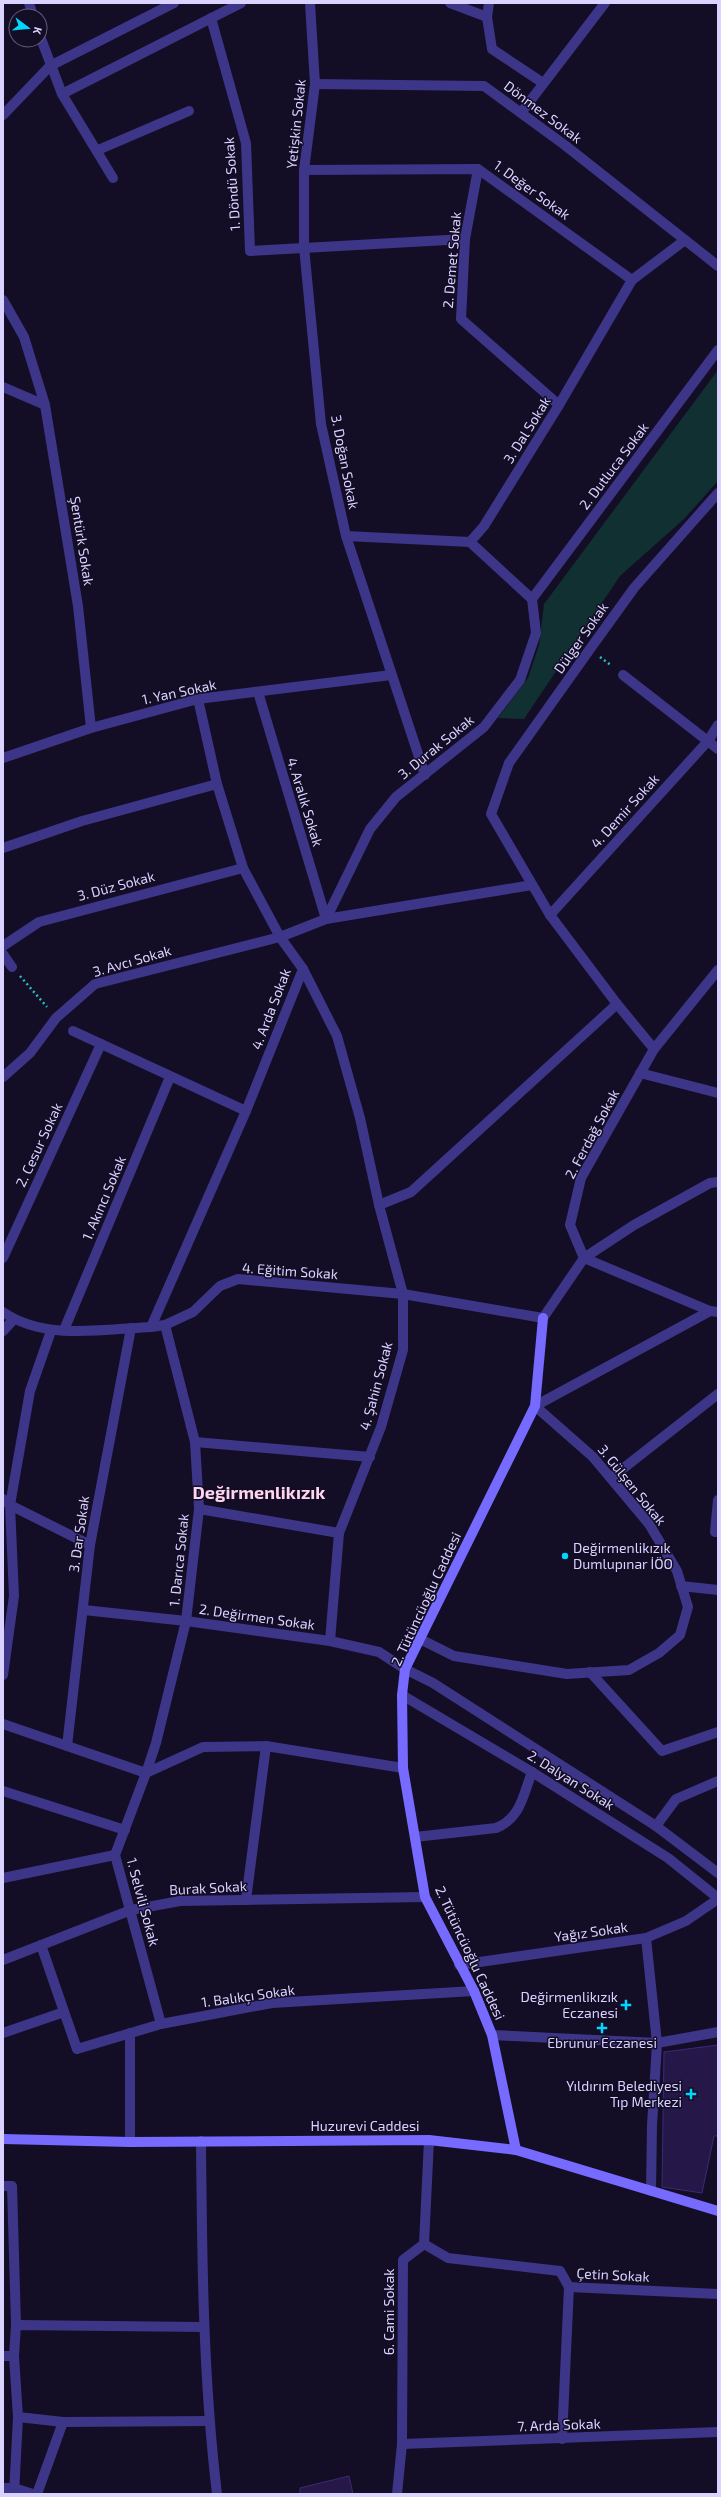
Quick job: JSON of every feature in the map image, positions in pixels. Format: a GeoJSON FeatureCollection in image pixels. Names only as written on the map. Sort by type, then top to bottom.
{"type":"FeatureCollection","features":[{"type":"Feature","properties":{"kind":"street"},"geometry":{"type":"LineString","coordinates":[[3,115],[50,66],[174,3]]}},
{"type":"Feature","properties":{"kind":"street"},"geometry":{"type":"LineString","coordinates":[[62,94],[241,3]]}},
{"type":"Feature","properties":{"kind":"street","name":"Yetişkin Sokak"},"geometry":{"type":"LineString","coordinates":[[304,247],[304,170],[315,84],[310,3]]}},
{"type":"Feature","properties":{"kind":"street"},"geometry":{"type":"LineString","coordinates":[[450,3],[487,17]]}},
{"type":"Feature","properties":{"kind":"street"},"geometry":{"type":"LineString","coordinates":[[489,3],[487,17],[492,49],[543,83]]}},
{"type":"Feature","properties":{"kind":"street"},"geometry":{"type":"LineString","coordinates":[[521,112],[605,3]]}},
{"type":"Feature","properties":{"kind":"street","name":"1. Döndü Sokak"},"geometry":{"type":"LineString","coordinates":[[211,18],[246,143],[250,251],[304,247]]}},
{"type":"Feature","properties":{"kind":"street"},"geometry":{"type":"LineString","coordinates":[[44,48],[62,94],[98,150],[113,178]]}},
{"type":"Feature","properties":{"kind":"street","name":"Dönmez Sokak"},"geometry":{"type":"LineString","coordinates":[[315,84],[484,86],[521,112],[718,266]]}},
{"type":"Feature","properties":{"kind":"street"},"geometry":{"type":"LineString","coordinates":[[98,150],[189,111]]}},
{"type":"Feature","properties":{"kind":"street","name":"1. Değer Sokak"},"geometry":{"type":"LineString","coordinates":[[304,170],[478,169],[632,280]]}},
{"type":"Feature","properties":{"kind":"street","name":"2. Demet Sokak"},"geometry":{"type":"LineString","coordinates":[[478,169],[465,239],[460,319],[559,405]]}},
{"type":"Feature","properties":{"kind":"street"},"geometry":{"type":"LineString","coordinates":[[304,247],[465,239]]}},
{"type":"Feature","properties":{"kind":"street","name":"3. Dal Sokak"},"geometry":{"type":"LineString","coordinates":[[470,542],[484,526],[559,405],[632,280],[685,240]]}},
{"type":"Feature","properties":{"kind":"street","name":"3. Doğan Sokak"},"geometry":{"type":"LineString","coordinates":[[304,247],[321,424],[346,536],[425,775]]}},
{"type":"Feature","properties":{"kind":"street","name":"Şentürk Sokak"},"geometry":{"type":"LineString","coordinates":[[3,300],[24,338],[45,405],[78,606],[91,728]]}},
{"type":"Feature","properties":{"kind":"street","name":"2. Dutluca Sokak"},"geometry":{"type":"LineString","coordinates":[[532,598],[718,350]]}},
{"type":"Feature","properties":{"kind":"street"},"geometry":{"type":"LineString","coordinates":[[3,387],[45,405]]}},
{"type":"Feature","properties":{"kind":"street","name":"Dülger Sokak"},"geometry":{"type":"LineString","coordinates":[[532,885],[490,814],[510,763],[634,588],[718,493]]}},
{"type":"Feature","properties":{"kind":"street"},"geometry":{"type":"LineString","coordinates":[[346,536],[470,542],[532,598]]}},
{"type":"Feature","properties":{"kind":"street","name":"3. Durak Sokak"},"geometry":{"type":"LineString","coordinates":[[326,919],[370,829],[396,797],[484,727],[520,680],[536,633],[532,598]]}},
{"type":"Feature","properties":{"kind":"street","name":"1. Yan Sokak"},"geometry":{"type":"LineString","coordinates":[[3,757],[91,728],[198,699],[391,675]]}},
{"type":"Feature","properties":{"kind":"street"},"geometry":{"type":"LineString","coordinates":[[624,675],[718,749]]}},
{"type":"Feature","properties":{"kind":"street","name":"4. Aralık Sokak"},"geometry":{"type":"LineString","coordinates":[[258,692],[326,919]]}},
{"type":"Feature","properties":{"kind":"street","name":"4. Arda Sokak"},"geometry":{"type":"LineString","coordinates":[[151,1328],[246,1111],[303,970],[280,937],[242,868],[217,784],[198,699]]}},
{"type":"Feature","properties":{"kind":"street","name":"4. Demir Sokak"},"geometry":{"type":"LineString","coordinates":[[550,915],[708,741],[718,725]]}},
{"type":"Feature","properties":{"kind":"street"},"geometry":{"type":"LineString","coordinates":[[3,848],[82,821],[217,784]]}},
{"type":"Feature","properties":{"kind":"street","name":"3. Düz Sokak"},"geometry":{"type":"LineString","coordinates":[[3,946],[39,922],[242,868]]}},
{"type":"Feature","properties":{"kind":"street"},"geometry":{"type":"LineString","coordinates":[[280,937],[326,919],[532,885],[550,915],[617,1004],[654,1049]]}},
{"type":"Feature","properties":{"kind":"street","name":"3. Avcı Sokak"},"geometry":{"type":"LineString","coordinates":[[3,1077],[30,1053],[56,1018],[95,984],[280,937]]}},
{"type":"Feature","properties":{"kind":"street"},"geometry":{"type":"LineString","coordinates":[[3,954],[12,967]]}},
{"type":"Feature","properties":{"kind":"street","name":"4. Şahin Sokak"},"geometry":{"type":"LineString","coordinates":[[303,970],[337,1036],[360,1118],[379,1205],[403,1294],[403,1350],[381,1427],[339,1533],[330,1641]]}},
{"type":"Feature","properties":{"kind":"street","name":"2. Ferdağ Sokak"},"geometry":{"type":"LineString","coordinates":[[584,1258],[570,1225],[581,1178],[654,1049],[718,970]]}},
{"type":"Feature","properties":{"kind":"street"},"geometry":{"type":"LineString","coordinates":[[379,1205],[411,1192],[617,1004]]}},
{"type":"Feature","properties":{"kind":"street"},"geometry":{"type":"LineString","coordinates":[[73,1031],[246,1111]]}},
{"type":"Feature","properties":{"kind":"street","name":"2. Cesur Sokak"},"geometry":{"type":"LineString","coordinates":[[3,1258],[101,1044]]}},
{"type":"Feature","properties":{"kind":"street"},"geometry":{"type":"LineString","coordinates":[[640,1073],[718,1093]]}},
{"type":"Feature","properties":{"kind":"street","name":"1. Akıncı Sokak"},"geometry":{"type":"LineString","coordinates":[[64,1330],[170,1077]]}},
{"type":"Feature","properties":{"kind":"street"},"geometry":{"type":"LineString","coordinates":[[543,1318],[584,1258],[634,1224],[710,1183],[718,1182]]}},
{"type":"Feature","properties":{"kind":"street"},"geometry":{"type":"LineString","coordinates":[[584,1258],[714,1311]]}},
{"type":"Feature","properties":{"kind":"street","name":"4. Eğitim Sokak"},"geometry":{"type":"LineString","coordinates":[[3,1312],[14,1319],[51,1331],[151,1328],[165,1325],[193,1312],[220,1286],[238,1279],[403,1294],[543,1318]]}},
{"type":"Feature","properties":{"kind":"street"},"geometry":{"type":"LineString","coordinates":[[534,1406],[714,1311]]}},
{"type":"Feature","properties":{"kind":"street","name":"2. Tütüncüoğlu Caddesi"},"geometry":{"type":"LineString","coordinates":[[516,2150],[492,2035],[474,1992],[458,1964],[425,1897],[403,1768],[402,1695],[406,1669],[422,1640],[534,1406],[543,1318]]}},
{"type":"Feature","properties":{"kind":"street"},"geometry":{"type":"LineString","coordinates":[[3,1331],[14,1319]]}},
{"type":"Feature","properties":{"kind":"street","name":"1. Darıca Sokak"},"geometry":{"type":"LineString","coordinates":[[146,1773],[156,1743],[186,1621],[199,1509],[195,1442],[165,1325]]}},
{"type":"Feature","properties":{"kind":"street","name":"3. Dar Sokak"},"geometry":{"type":"LineString","coordinates":[[67,1746],[84,1610],[90,1545],[131,1328]]}},
{"type":"Feature","properties":{"kind":"street"},"geometry":{"type":"LineString","coordinates":[[4,1669],[14,1596],[7,1502],[30,1391],[51,1331]]}},
{"type":"Feature","properties":{"kind":"street"},"geometry":{"type":"LineString","coordinates":[[610,1478],[718,1394]]}},
{"type":"Feature","properties":{"kind":"street","name":"3. Gülşen Sokak"},"geometry":{"type":"LineString","coordinates":[[422,1640],[454,1656],[566,1674],[629,1670],[659,1653],[680,1635],[688,1607],[677,1572],[649,1524],[593,1457],[534,1406]]}},
{"type":"Feature","properties":{"kind":"street"},"geometry":{"type":"LineString","coordinates":[[195,1442],[370,1457]]}},
{"type":"Feature","properties":{"kind":"street"},"geometry":{"type":"LineString","coordinates":[[718,1500],[715,1532],[718,1532]]}},
{"type":"Feature","properties":{"kind":"street"},"geometry":{"type":"LineString","coordinates":[[7,1502],[90,1545]]}},
{"type":"Feature","properties":{"kind":"street"},"geometry":{"type":"LineString","coordinates":[[199,1509],[339,1533]]}},
{"type":"Feature","properties":{"kind":"street"},"geometry":{"type":"LineString","coordinates":[[681,1586],[718,1590]]}},
{"type":"Feature","properties":{"kind":"street","name":"2. Değirmen Sokak"},"geometry":{"type":"LineString","coordinates":[[84,1610],[186,1621],[330,1641]]}},
{"type":"Feature","properties":{"kind":"street"},"geometry":{"type":"LineString","coordinates":[[330,1641],[379,1652],[406,1669]]}},
{"type":"Feature","properties":{"kind":"street","name":"2. Dalyan Sokak"},"geometry":{"type":"LineString","coordinates":[[406,1669],[433,1683],[656,1826],[718,1873]]}},
{"type":"Feature","properties":{"kind":"street"},"geometry":{"type":"LineString","coordinates":[[590,1672],[662,1751],[718,1732]]}},
{"type":"Feature","properties":{"kind":"street","name":"2. Dalyan Sokak"},"geometry":{"type":"LineString","coordinates":[[402,1695],[532,1772],[668,1858],[718,1898]]}},
{"type":"Feature","properties":{"kind":"street"},"geometry":{"type":"LineString","coordinates":[[3,1724],[146,1773],[203,1747],[266,1746],[403,1768]]}},
{"type":"Feature","properties":{"kind":"street"},"geometry":{"type":"LineString","coordinates":[[246,1900],[266,1746]]}},
{"type":"Feature","properties":{"kind":"street"},"geometry":{"type":"LineString","coordinates":[[415,1837],[496,1828],[508,1823],[516,1814],[532,1772]]}},
{"type":"Feature","properties":{"kind":"street","name":"1. Selvili Sokak"},"geometry":{"type":"LineString","coordinates":[[146,1773],[116,1856],[162,2024]]}},
{"type":"Feature","properties":{"kind":"street"},"geometry":{"type":"LineString","coordinates":[[656,1826],[676,1799],[718,1781]]}},
{"type":"Feature","properties":{"kind":"street"},"geometry":{"type":"LineString","coordinates":[[3,1791],[125,1830]]}},
{"type":"Feature","properties":{"kind":"street"},"geometry":{"type":"LineString","coordinates":[[3,1878],[116,1856]]}},
{"type":"Feature","properties":{"kind":"street","name":"Burak Sokak"},"geometry":{"type":"LineString","coordinates":[[3,1960],[131,1910],[180,1902],[425,1897]]}},
{"type":"Feature","properties":{"kind":"street","name":"Yağız Sokak"},"geometry":{"type":"LineString","coordinates":[[458,1964],[646,1938],[686,1921],[718,1898]]}},
{"type":"Feature","properties":{"kind":"street"},"geometry":{"type":"LineString","coordinates":[[646,1938],[657,2043],[652,2125],[651,2191]]}},
{"type":"Feature","properties":{"kind":"street"},"geometry":{"type":"LineString","coordinates":[[3,2033],[64,2012],[41,1945]]}},
{"type":"Feature","properties":{"kind":"street","name":"1. Balıkçı Sokak"},"geometry":{"type":"LineString","coordinates":[[64,2012],[77,2048],[162,2024],[272,2003],[474,1992]]}},
{"type":"Feature","properties":{"kind":"street"},"geometry":{"type":"LineString","coordinates":[[492,2035],[657,2043],[718,2032]]}},
{"type":"Feature","properties":{"kind":"street"},"geometry":{"type":"LineString","coordinates":[[130,2033],[130,2142]]}},
{"type":"Feature","properties":{"kind":"street","name":"Huzurevi Caddesi"},"geometry":{"type":"LineString","coordinates":[[3,2139],[130,2142],[429,2140],[516,2150],[718,2211]]}},
{"type":"Feature","properties":{"kind":"street"},"geometry":{"type":"LineString","coordinates":[[424,2244],[429,2140]]}},
{"type":"Feature","properties":{"kind":"street"},"geometry":{"type":"LineString","coordinates":[[201,2141],[204,2327],[209,2421],[217,2494]]}},
{"type":"Feature","properties":{"kind":"street"},"geometry":{"type":"LineString","coordinates":[[3,2186],[12,2186],[16,2325],[14,2356],[18,2417],[14,2491]]}},
{"type":"Feature","properties":{"kind":"street","name":"Çetin Sokak"},"geometry":{"type":"LineString","coordinates":[[424,2244],[448,2258],[560,2272],[569,2287],[718,2294]]}},
{"type":"Feature","properties":{"kind":"street","name":"6. Cami Sokak"},"geometry":{"type":"LineString","coordinates":[[397,2494],[402,2444],[403,2260],[424,2244]]}},
{"type":"Feature","properties":{"kind":"street"},"geometry":{"type":"LineString","coordinates":[[562,2438],[569,2287]]}},
{"type":"Feature","properties":{"kind":"street"},"geometry":{"type":"LineString","coordinates":[[16,2325],[204,2327]]}},
{"type":"Feature","properties":{"kind":"street"},"geometry":{"type":"LineString","coordinates":[[3,2356],[14,2356]]}},
{"type":"Feature","properties":{"kind":"street"},"geometry":{"type":"LineString","coordinates":[[18,2417],[62,2422],[209,2421]]}},
{"type":"Feature","properties":{"kind":"street"},"geometry":{"type":"LineString","coordinates":[[37,2494],[62,2422]]}},
{"type":"Feature","properties":{"kind":"street","name":"7. Arda Sokak"},"geometry":{"type":"LineString","coordinates":[[402,2444],[718,2432]]}},
{"type":"Feature","properties":{"kind":"street"},"geometry":{"type":"LineString","coordinates":[[3,2488],[33,2494]]}},
{"type":"Feature","properties":{"kind":"path"},"geometry":{"type":"LineString","coordinates":[[590,649],[624,675]]}},
{"type":"Feature","properties":{"kind":"path"},"geometry":{"type":"LineString","coordinates":[[12,967],[56,1018]]}},
{"type":"Feature","properties":{"kind":"green space"},"geometry":{"type":"Polygon","coordinates":[[[718,370],[718,481],[684,519],[620,576],[524,719],[498,718],[528,678],[539,645],[544,604],[718,370]]]}},
{"type":"Feature","properties":{"kind":"building","name":"Yıldırım Belediyesi Tıp Merkezi"},"geometry":{"type":"Polygon","coordinates":[[[718,2045],[718,2136],[714,2136],[702,2193],[662,2187],[664,2052],[718,2045]]]}},
{"type":"Feature","properties":{"kind":"building"},"geometry":{"type":"Polygon","coordinates":[[[349,2476],[353,2494],[300,2494],[300,2488],[349,2476]]]}},
{"type":"Feature","properties":{"kind":"place","name":"Değirmenlikızık Dumlupınar İÖO"},"geometry":{"type":"Point","coordinates":[565,1556]}},
{"type":"Feature","properties":{"kind":"place","name":"Değirmenlikızık Eczanesi"},"geometry":{"type":"Point","coordinates":[626,2005]}},
{"type":"Feature","properties":{"kind":"place","name":"Ebrunur Eczanesi"},"geometry":{"type":"Point","coordinates":[602,2028]}},
{"type":"Feature","properties":{"kind":"place","name":"Yıldırım Belediyesi Tıp Merkezi"},"geometry":{"type":"Point","coordinates":[691,2094]}},
{"type":"Feature","properties":{"kind":"district","name":"Değirmenlikızık"},"geometry":{"type":"Point","coordinates":[259,1493]}}]}
